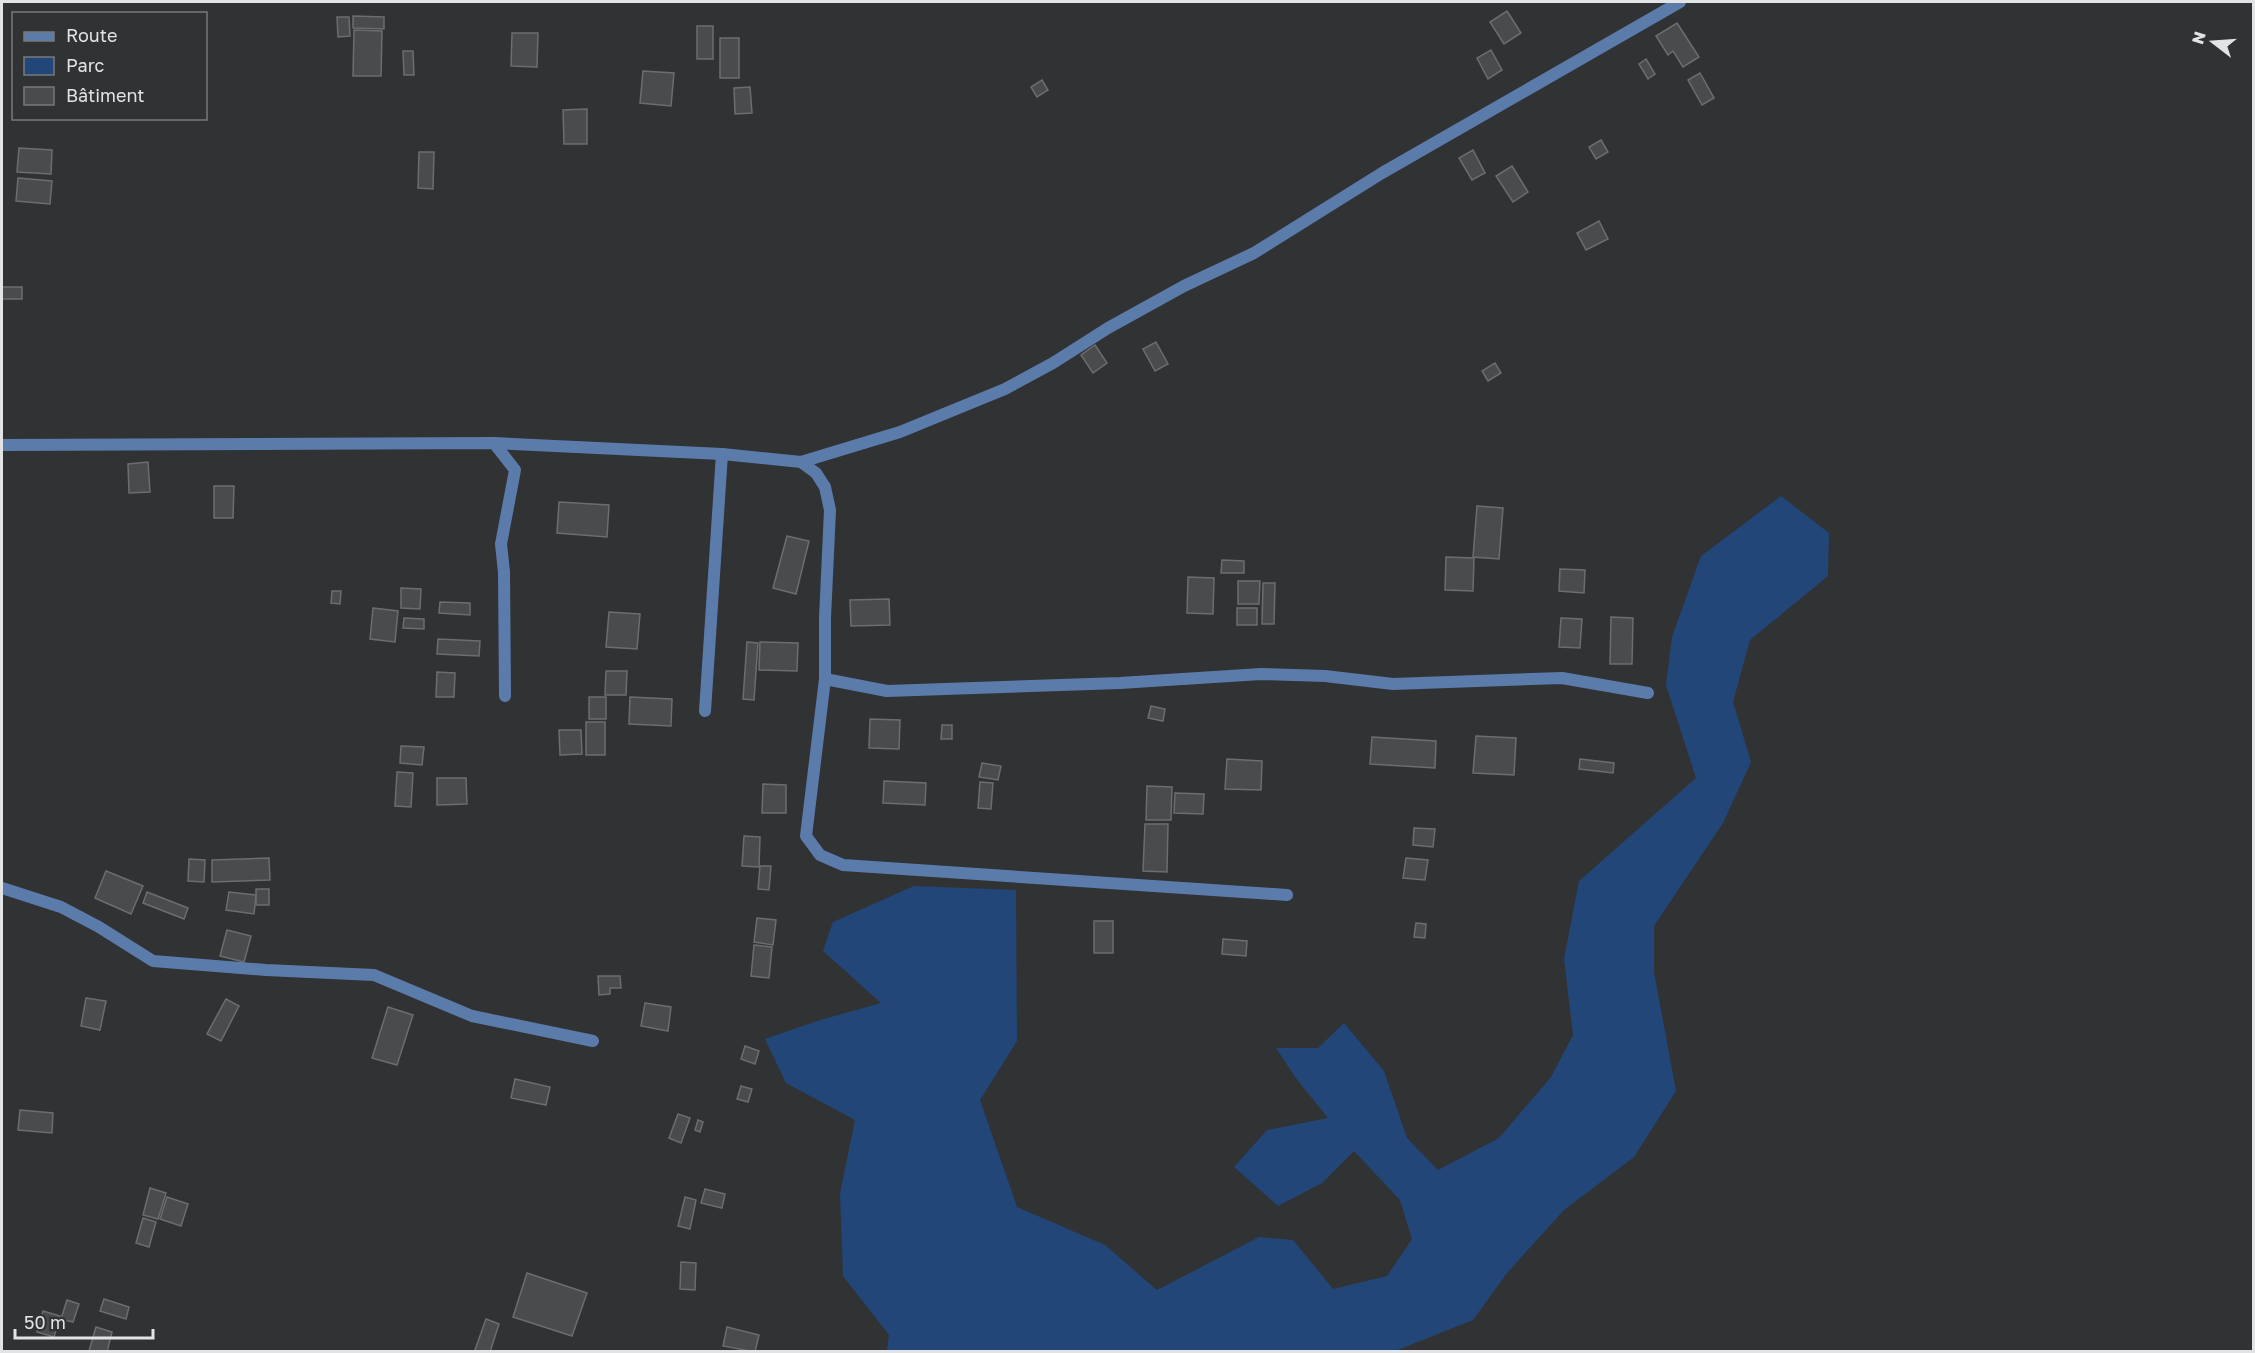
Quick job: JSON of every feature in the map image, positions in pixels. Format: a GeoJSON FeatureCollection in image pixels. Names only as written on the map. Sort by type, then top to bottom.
{"type":"FeatureCollection","features":[{"type":"Feature","properties":{"kind":"street"},"geometry":{"type":"LineString","coordinates":[[2,445],[494,443],[722,454],[801,462],[900,432],[1005,389],[1184,285],[1254,253],[1382,173],[1680,2]]}},
{"type":"Feature","properties":{"kind":"street"},"geometry":{"type":"LineString","coordinates":[[494,443],[515,470],[501,544],[504,572],[505,696]]}},
{"type":"Feature","properties":{"kind":"street"},"geometry":{"type":"LineString","coordinates":[[705,711],[722,454]]}},
{"type":"Feature","properties":{"kind":"street"},"geometry":{"type":"LineString","coordinates":[[801,462],[816,473],[825,487],[830,510],[825,618],[825,679],[806,836],[820,855],[843,865],[1287,896]]}},
{"type":"Feature","properties":{"kind":"street"},"geometry":{"type":"LineString","coordinates":[[825,679],[888,691],[1120,683],[1261,674],[1325,676],[1393,684],[1562,678],[1648,693]]}},
{"type":"Feature","properties":{"kind":"street"},"geometry":{"type":"LineString","coordinates":[[2,888],[60,908],[99,927],[153,961],[266,970],[374,975],[472,1016],[593,1041]]}},
{"type":"Feature","properties":{"kind":"green space"},"geometry":{"type":"Polygon","coordinates":[[[1781,496],[1829,533],[1828,576],[1750,640],[1733,702],[1751,762],[1723,823],[1654,926],[1654,972],[1676,1091],[1634,1157],[1564,1210],[1507,1273],[1473,1320],[1395,1351],[887,1351],[889,1335],[843,1276],[840,1193],[855,1120],[786,1083],[765,1039],[881,1003],[823,951],[833,922],[914,886],[1016,890],[1017,1041],[980,1100],[1017,1207],[1105,1245],[1157,1290],[1259,1237],[1293,1240],[1333,1289],[1387,1276],[1412,1239],[1400,1200],[1354,1151],[1322,1183],[1278,1206],[1234,1167],[1267,1130],[1328,1118],[1295,1077],[1276,1048],[1318,1048],[1344,1023],[1384,1071],[1407,1138],[1438,1170],[1499,1138],[1551,1077],[1573,1035],[1564,959],[1579,881],[1696,778],[1666,685],[1672,637],[1701,556],[1781,496]]]}},
{"type":"Feature","properties":{"kind":"building"},"geometry":{"type":"Polygon","coordinates":[[[1507,11],[1521,33],[1504,44],[1490,22],[1507,11]]]}},
{"type":"Feature","properties":{"kind":"building"},"geometry":{"type":"Polygon","coordinates":[[[353,16],[384,17],[384,29],[353,28],[353,16]]]}},
{"type":"Feature","properties":{"kind":"building"},"geometry":{"type":"Polygon","coordinates":[[[337,17],[349,17],[350,36],[338,37],[337,17]]]}},
{"type":"Feature","properties":{"kind":"building"},"geometry":{"type":"Polygon","coordinates":[[[1677,23],[1699,57],[1683,67],[1673,51],[1668,55],[1656,36],[1677,23]]]}},
{"type":"Feature","properties":{"kind":"building"},"geometry":{"type":"Polygon","coordinates":[[[697,26],[713,26],[713,59],[697,59],[697,26]]]}},
{"type":"Feature","properties":{"kind":"building"},"geometry":{"type":"Polygon","coordinates":[[[354,30],[382,31],[381,76],[353,76],[354,30]]]}},
{"type":"Feature","properties":{"kind":"building"},"geometry":{"type":"Polygon","coordinates":[[[512,33],[538,33],[537,67],[511,66],[512,33]]]}},
{"type":"Feature","properties":{"kind":"building"},"geometry":{"type":"Polygon","coordinates":[[[720,38],[739,38],[739,78],[720,78],[720,38]]]}},
{"type":"Feature","properties":{"kind":"building"},"geometry":{"type":"Polygon","coordinates":[[[1491,50],[1502,70],[1488,79],[1477,58],[1491,50]]]}},
{"type":"Feature","properties":{"kind":"building"},"geometry":{"type":"Polygon","coordinates":[[[403,51],[413,51],[414,75],[404,75],[403,51]]]}},
{"type":"Feature","properties":{"kind":"building"},"geometry":{"type":"Polygon","coordinates":[[[1646,59],[1655,74],[1648,79],[1639,64],[1646,59]]]}},
{"type":"Feature","properties":{"kind":"building"},"geometry":{"type":"Polygon","coordinates":[[[643,71],[674,73],[671,106],[640,103],[643,71]]]}},
{"type":"Feature","properties":{"kind":"building"},"geometry":{"type":"Polygon","coordinates":[[[1700,73],[1714,98],[1702,105],[1688,80],[1700,73]]]}},
{"type":"Feature","properties":{"kind":"building"},"geometry":{"type":"Polygon","coordinates":[[[1042,80],[1048,90],[1037,97],[1031,87],[1042,80]]]}},
{"type":"Feature","properties":{"kind":"building"},"geometry":{"type":"Polygon","coordinates":[[[750,87],[752,113],[735,114],[734,88],[750,87]]]}},
{"type":"Feature","properties":{"kind":"building"},"geometry":{"type":"Polygon","coordinates":[[[587,109],[587,144],[564,144],[563,110],[587,109]]]}},
{"type":"Feature","properties":{"kind":"building"},"geometry":{"type":"Polygon","coordinates":[[[1601,140],[1608,152],[1596,159],[1589,147],[1601,140]]]}},
{"type":"Feature","properties":{"kind":"building"},"geometry":{"type":"Polygon","coordinates":[[[19,148],[52,150],[51,174],[17,172],[19,148]]]}},
{"type":"Feature","properties":{"kind":"building"},"geometry":{"type":"Polygon","coordinates":[[[1473,150],[1485,173],[1472,180],[1459,158],[1473,150]]]}},
{"type":"Feature","properties":{"kind":"building"},"geometry":{"type":"Polygon","coordinates":[[[419,152],[434,152],[433,189],[418,188],[419,152]]]}},
{"type":"Feature","properties":{"kind":"building"},"geometry":{"type":"Polygon","coordinates":[[[1512,166],[1528,192],[1513,202],[1496,176],[1512,166]]]}},
{"type":"Feature","properties":{"kind":"building"},"geometry":{"type":"Polygon","coordinates":[[[18,178],[52,181],[50,204],[16,201],[18,178]]]}},
{"type":"Feature","properties":{"kind":"building"},"geometry":{"type":"Polygon","coordinates":[[[1599,221],[1608,239],[1586,250],[1577,233],[1599,221]]]}},
{"type":"Feature","properties":{"kind":"building"},"geometry":{"type":"Polygon","coordinates":[[[2,287],[22,287],[22,299],[2,299],[2,287]]]}},
{"type":"Feature","properties":{"kind":"building"},"geometry":{"type":"Polygon","coordinates":[[[1156,342],[1168,364],[1155,371],[1143,349],[1156,342]]]}},
{"type":"Feature","properties":{"kind":"building"},"geometry":{"type":"Polygon","coordinates":[[[1095,345],[1107,363],[1093,373],[1081,355],[1095,345]]]}},
{"type":"Feature","properties":{"kind":"building"},"geometry":{"type":"Polygon","coordinates":[[[1495,363],[1501,373],[1488,381],[1482,371],[1495,363]]]}},
{"type":"Feature","properties":{"kind":"building"},"geometry":{"type":"Polygon","coordinates":[[[148,462],[150,492],[129,493],[128,464],[148,462]]]}},
{"type":"Feature","properties":{"kind":"building"},"geometry":{"type":"Polygon","coordinates":[[[214,486],[234,486],[233,518],[214,518],[214,486]]]}},
{"type":"Feature","properties":{"kind":"building"},"geometry":{"type":"Polygon","coordinates":[[[559,502],[609,505],[607,537],[557,533],[559,502]]]}},
{"type":"Feature","properties":{"kind":"building"},"geometry":{"type":"Polygon","coordinates":[[[1477,506],[1503,508],[1499,559],[1473,557],[1477,506]]]}},
{"type":"Feature","properties":{"kind":"building"},"geometry":{"type":"Polygon","coordinates":[[[787,536],[809,541],[796,594],[773,588],[787,536]]]}},
{"type":"Feature","properties":{"kind":"building"},"geometry":{"type":"Polygon","coordinates":[[[1446,557],[1474,558],[1473,591],[1445,590],[1446,557]]]}},
{"type":"Feature","properties":{"kind":"building"},"geometry":{"type":"Polygon","coordinates":[[[1222,560],[1244,561],[1244,573],[1221,573],[1222,560]]]}},
{"type":"Feature","properties":{"kind":"building"},"geometry":{"type":"Polygon","coordinates":[[[1560,569],[1585,570],[1584,593],[1559,591],[1560,569]]]}},
{"type":"Feature","properties":{"kind":"building"},"geometry":{"type":"Polygon","coordinates":[[[1188,577],[1214,578],[1213,614],[1187,613],[1188,577]]]}},
{"type":"Feature","properties":{"kind":"building"},"geometry":{"type":"Polygon","coordinates":[[[1238,581],[1260,581],[1259,604],[1238,604],[1238,581]]]}},
{"type":"Feature","properties":{"kind":"building"},"geometry":{"type":"Polygon","coordinates":[[[1263,583],[1275,583],[1274,624],[1262,624],[1263,583]]]}},
{"type":"Feature","properties":{"kind":"building"},"geometry":{"type":"Polygon","coordinates":[[[401,588],[421,589],[420,609],[401,608],[401,588]]]}},
{"type":"Feature","properties":{"kind":"building"},"geometry":{"type":"Polygon","coordinates":[[[332,591],[341,591],[340,604],[331,603],[332,591]]]}},
{"type":"Feature","properties":{"kind":"building"},"geometry":{"type":"Polygon","coordinates":[[[889,599],[890,625],[851,626],[850,600],[889,599]]]}},
{"type":"Feature","properties":{"kind":"building"},"geometry":{"type":"Polygon","coordinates":[[[440,602],[470,603],[470,615],[439,613],[440,602]]]}},
{"type":"Feature","properties":{"kind":"building"},"geometry":{"type":"Polygon","coordinates":[[[373,608],[398,611],[395,642],[370,639],[373,608]]]}},
{"type":"Feature","properties":{"kind":"building"},"geometry":{"type":"Polygon","coordinates":[[[1237,608],[1257,608],[1257,625],[1237,625],[1237,608]]]}},
{"type":"Feature","properties":{"kind":"building"},"geometry":{"type":"Polygon","coordinates":[[[609,612],[640,614],[637,649],[606,647],[609,612]]]}},
{"type":"Feature","properties":{"kind":"building"},"geometry":{"type":"Polygon","coordinates":[[[1611,617],[1633,618],[1632,664],[1610,664],[1611,617]]]}},
{"type":"Feature","properties":{"kind":"building"},"geometry":{"type":"Polygon","coordinates":[[[404,618],[424,619],[424,629],[403,628],[404,618]]]}},
{"type":"Feature","properties":{"kind":"building"},"geometry":{"type":"Polygon","coordinates":[[[1561,618],[1582,619],[1580,648],[1559,647],[1561,618]]]}},
{"type":"Feature","properties":{"kind":"building"},"geometry":{"type":"Polygon","coordinates":[[[438,639],[480,641],[479,656],[437,654],[438,639]]]}},
{"type":"Feature","properties":{"kind":"building"},"geometry":{"type":"Polygon","coordinates":[[[747,642],[758,643],[754,700],[743,699],[747,642]]]}},
{"type":"Feature","properties":{"kind":"building"},"geometry":{"type":"Polygon","coordinates":[[[760,642],[798,643],[797,671],[759,670],[760,642]]]}},
{"type":"Feature","properties":{"kind":"building"},"geometry":{"type":"Polygon","coordinates":[[[606,671],[627,671],[626,695],[605,695],[606,671]]]}},
{"type":"Feature","properties":{"kind":"building"},"geometry":{"type":"Polygon","coordinates":[[[437,672],[455,673],[454,697],[436,697],[437,672]]]}},
{"type":"Feature","properties":{"kind":"building"},"geometry":{"type":"Polygon","coordinates":[[[589,697],[606,697],[606,719],[589,719],[589,697]]]}},
{"type":"Feature","properties":{"kind":"building"},"geometry":{"type":"Polygon","coordinates":[[[630,697],[672,699],[671,726],[629,724],[630,697]]]}},
{"type":"Feature","properties":{"kind":"building"},"geometry":{"type":"Polygon","coordinates":[[[1151,706],[1165,709],[1163,721],[1148,718],[1151,706]]]}},
{"type":"Feature","properties":{"kind":"building"},"geometry":{"type":"Polygon","coordinates":[[[870,719],[900,720],[899,749],[869,748],[870,719]]]}},
{"type":"Feature","properties":{"kind":"building"},"geometry":{"type":"Polygon","coordinates":[[[586,722],[605,722],[605,755],[586,755],[586,722]]]}},
{"type":"Feature","properties":{"kind":"building"},"geometry":{"type":"Polygon","coordinates":[[[942,725],[952,725],[952,739],[941,739],[942,725]]]}},
{"type":"Feature","properties":{"kind":"building"},"geometry":{"type":"Polygon","coordinates":[[[559,730],[581,730],[582,754],[560,755],[559,730]]]}},
{"type":"Feature","properties":{"kind":"building"},"geometry":{"type":"Polygon","coordinates":[[[1476,736],[1516,738],[1514,775],[1473,773],[1476,736]]]}},
{"type":"Feature","properties":{"kind":"building"},"geometry":{"type":"Polygon","coordinates":[[[1372,737],[1436,741],[1435,768],[1370,764],[1372,737]]]}},
{"type":"Feature","properties":{"kind":"building"},"geometry":{"type":"Polygon","coordinates":[[[401,746],[424,747],[422,765],[400,763],[401,746]]]}},
{"type":"Feature","properties":{"kind":"building"},"geometry":{"type":"Polygon","coordinates":[[[1227,759],[1262,761],[1261,790],[1225,789],[1227,759]]]}},
{"type":"Feature","properties":{"kind":"building"},"geometry":{"type":"Polygon","coordinates":[[[1580,759],[1614,763],[1613,773],[1579,769],[1580,759]]]}},
{"type":"Feature","properties":{"kind":"building"},"geometry":{"type":"Polygon","coordinates":[[[982,763],[1001,766],[998,780],[979,777],[982,763]]]}},
{"type":"Feature","properties":{"kind":"building"},"geometry":{"type":"Polygon","coordinates":[[[397,772],[413,773],[411,807],[395,806],[397,772]]]}},
{"type":"Feature","properties":{"kind":"building"},"geometry":{"type":"Polygon","coordinates":[[[437,778],[466,778],[467,804],[437,805],[437,778]]]}},
{"type":"Feature","properties":{"kind":"building"},"geometry":{"type":"Polygon","coordinates":[[[884,781],[926,783],[925,805],[883,803],[884,781]]]}},
{"type":"Feature","properties":{"kind":"building"},"geometry":{"type":"Polygon","coordinates":[[[980,782],[993,783],[991,809],[978,808],[980,782]]]}},
{"type":"Feature","properties":{"kind":"building"},"geometry":{"type":"Polygon","coordinates":[[[763,784],[786,785],[786,813],[762,813],[763,784]]]}},
{"type":"Feature","properties":{"kind":"building"},"geometry":{"type":"Polygon","coordinates":[[[1147,786],[1172,787],[1171,820],[1146,820],[1147,786]]]}},
{"type":"Feature","properties":{"kind":"building"},"geometry":{"type":"Polygon","coordinates":[[[1175,793],[1204,794],[1203,814],[1174,813],[1175,793]]]}},
{"type":"Feature","properties":{"kind":"building"},"geometry":{"type":"Polygon","coordinates":[[[1145,824],[1168,824],[1167,872],[1143,871],[1145,824]]]}},
{"type":"Feature","properties":{"kind":"building"},"geometry":{"type":"Polygon","coordinates":[[[1414,828],[1435,829],[1433,847],[1413,845],[1414,828]]]}},
{"type":"Feature","properties":{"kind":"building"},"geometry":{"type":"Polygon","coordinates":[[[744,836],[760,837],[759,867],[742,866],[744,836]]]}},
{"type":"Feature","properties":{"kind":"building"},"geometry":{"type":"Polygon","coordinates":[[[269,858],[270,880],[212,882],[212,860],[269,858]]]}},
{"type":"Feature","properties":{"kind":"building"},"geometry":{"type":"Polygon","coordinates":[[[1406,858],[1428,860],[1425,880],[1403,878],[1406,858]]]}},
{"type":"Feature","properties":{"kind":"building"},"geometry":{"type":"Polygon","coordinates":[[[189,859],[205,860],[204,882],[188,881],[189,859]]]}},
{"type":"Feature","properties":{"kind":"building"},"geometry":{"type":"Polygon","coordinates":[[[760,866],[771,866],[769,890],[758,889],[760,866]]]}},
{"type":"Feature","properties":{"kind":"building"},"geometry":{"type":"Polygon","coordinates":[[[106,871],[143,886],[131,914],[95,898],[106,871]]]}},
{"type":"Feature","properties":{"kind":"building"},"geometry":{"type":"Polygon","coordinates":[[[256,889],[269,889],[269,905],[256,905],[256,889]]]}},
{"type":"Feature","properties":{"kind":"building"},"geometry":{"type":"Polygon","coordinates":[[[147,892],[188,908],[184,919],[143,903],[147,892]]]}},
{"type":"Feature","properties":{"kind":"building"},"geometry":{"type":"Polygon","coordinates":[[[229,892],[256,895],[254,914],[226,910],[229,892]]]}},
{"type":"Feature","properties":{"kind":"building"},"geometry":{"type":"Polygon","coordinates":[[[757,918],[776,920],[773,945],[754,942],[757,918]]]}},
{"type":"Feature","properties":{"kind":"building"},"geometry":{"type":"Polygon","coordinates":[[[1094,921],[1113,921],[1113,953],[1094,953],[1094,921]]]}},
{"type":"Feature","properties":{"kind":"building"},"geometry":{"type":"Polygon","coordinates":[[[1416,923],[1426,924],[1425,938],[1414,937],[1416,923]]]}},
{"type":"Feature","properties":{"kind":"building"},"geometry":{"type":"Polygon","coordinates":[[[227,930],[251,936],[244,962],[220,956],[227,930]]]}},
{"type":"Feature","properties":{"kind":"building"},"geometry":{"type":"Polygon","coordinates":[[[1223,939],[1247,941],[1246,956],[1222,954],[1223,939]]]}},
{"type":"Feature","properties":{"kind":"building"},"geometry":{"type":"Polygon","coordinates":[[[754,945],[772,947],[769,978],[751,976],[754,945]]]}},
{"type":"Feature","properties":{"kind":"building"},"geometry":{"type":"Polygon","coordinates":[[[598,976],[620,976],[621,988],[610,988],[610,994],[599,995],[598,976]]]}},
{"type":"Feature","properties":{"kind":"building"},"geometry":{"type":"Polygon","coordinates":[[[86,998],[106,1001],[100,1030],[81,1026],[86,998]]]}},
{"type":"Feature","properties":{"kind":"building"},"geometry":{"type":"Polygon","coordinates":[[[226,999],[239,1006],[221,1041],[207,1034],[226,999]]]}},
{"type":"Feature","properties":{"kind":"building"},"geometry":{"type":"Polygon","coordinates":[[[645,1003],[671,1007],[668,1031],[641,1026],[645,1003]]]}},
{"type":"Feature","properties":{"kind":"building"},"geometry":{"type":"Polygon","coordinates":[[[388,1007],[413,1015],[397,1065],[372,1058],[388,1007]]]}},
{"type":"Feature","properties":{"kind":"building"},"geometry":{"type":"Polygon","coordinates":[[[745,1046],[759,1051],[755,1064],[741,1059],[745,1046]]]}},
{"type":"Feature","properties":{"kind":"building"},"geometry":{"type":"Polygon","coordinates":[[[515,1079],[550,1087],[546,1105],[511,1098],[515,1079]]]}},
{"type":"Feature","properties":{"kind":"building"},"geometry":{"type":"Polygon","coordinates":[[[741,1086],[752,1089],[748,1102],[737,1099],[741,1086]]]}},
{"type":"Feature","properties":{"kind":"building"},"geometry":{"type":"Polygon","coordinates":[[[20,1110],[53,1113],[52,1133],[18,1130],[20,1110]]]}},
{"type":"Feature","properties":{"kind":"building"},"geometry":{"type":"Polygon","coordinates":[[[678,1114],[690,1118],[681,1143],[669,1138],[678,1114]]]}},
{"type":"Feature","properties":{"kind":"building"},"geometry":{"type":"Polygon","coordinates":[[[698,1120],[703,1122],[700,1132],[695,1130],[698,1120]]]}},
{"type":"Feature","properties":{"kind":"building"},"geometry":{"type":"Polygon","coordinates":[[[150,1188],[166,1193],[158,1219],[143,1215],[150,1188]]]}},
{"type":"Feature","properties":{"kind":"building"},"geometry":{"type":"Polygon","coordinates":[[[705,1189],[725,1194],[722,1208],[701,1203],[705,1189]]]}},
{"type":"Feature","properties":{"kind":"building"},"geometry":{"type":"Polygon","coordinates":[[[167,1197],[188,1204],[181,1226],[160,1219],[167,1197]]]}},
{"type":"Feature","properties":{"kind":"building"},"geometry":{"type":"Polygon","coordinates":[[[685,1197],[696,1200],[690,1229],[678,1226],[685,1197]]]}},
{"type":"Feature","properties":{"kind":"building"},"geometry":{"type":"Polygon","coordinates":[[[143,1218],[156,1222],[149,1247],[136,1243],[143,1218]]]}},
{"type":"Feature","properties":{"kind":"building"},"geometry":{"type":"Polygon","coordinates":[[[681,1262],[696,1263],[695,1290],[680,1289],[681,1262]]]}},
{"type":"Feature","properties":{"kind":"building"},"geometry":{"type":"Polygon","coordinates":[[[527,1273],[587,1293],[572,1336],[513,1317],[527,1273]]]}},
{"type":"Feature","properties":{"kind":"building"},"geometry":{"type":"Polygon","coordinates":[[[104,1299],[129,1307],[126,1319],[100,1311],[104,1299]]]}},
{"type":"Feature","properties":{"kind":"building"},"geometry":{"type":"Polygon","coordinates":[[[67,1300],[79,1304],[73,1322],[61,1319],[67,1300]]]}},
{"type":"Feature","properties":{"kind":"building"},"geometry":{"type":"Polygon","coordinates":[[[43,1311],[60,1316],[54,1337],[37,1332],[43,1311]]]}},
{"type":"Feature","properties":{"kind":"building"},"geometry":{"type":"Polygon","coordinates":[[[486,1319],[499,1324],[490,1352],[479,1352],[475,1350],[486,1319]]]}},
{"type":"Feature","properties":{"kind":"building"},"geometry":{"type":"Polygon","coordinates":[[[96,1327],[112,1332],[107,1352],[89,1351],[96,1327]]]}},
{"type":"Feature","properties":{"kind":"building"},"geometry":{"type":"Polygon","coordinates":[[[727,1327],[759,1335],[755,1352],[723,1346],[727,1327]]]}}]}
